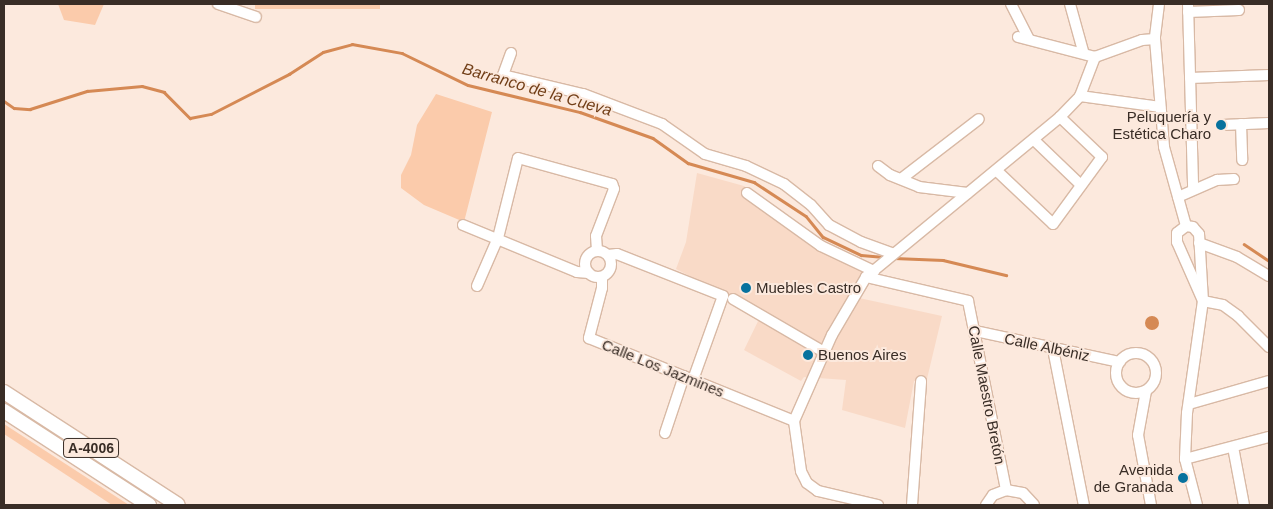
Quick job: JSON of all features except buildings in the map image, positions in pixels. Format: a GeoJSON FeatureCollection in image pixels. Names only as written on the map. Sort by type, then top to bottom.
{"type":"FeatureCollection","features":[{"type":"Feature","properties":{"kind":"main road","name":"A-4006"},"geometry":{"type":"LineString","coordinates":[[4,392],[178,505]]}},
{"type":"Feature","properties":{"kind":"main road","name":"A-4006"},"geometry":{"type":"LineString","coordinates":[[4,411],[149,505]]}},
{"type":"Feature","properties":{"kind":"street"},"geometry":{"type":"LineString","coordinates":[[218,4],[256,17]]}},
{"type":"Feature","properties":{"kind":"street"},"geometry":{"type":"LineString","coordinates":[[1011,4],[1023,38],[1083,51],[1095,57],[1142,40],[1155,39]]}},
{"type":"Feature","properties":{"kind":"street"},"geometry":{"type":"LineString","coordinates":[[1070,4],[1083,51]]}},
{"type":"Feature","properties":{"kind":"street"},"geometry":{"type":"LineString","coordinates":[[1159,4],[1155,39],[1164,147],[1186,226]]}},
{"type":"Feature","properties":{"kind":"street"},"geometry":{"type":"LineString","coordinates":[[1193,188],[1188,8],[1239,10]]}},
{"type":"Feature","properties":{"kind":"street"},"geometry":{"type":"LineString","coordinates":[[511,53],[503,75],[583,94],[662,124],[705,154],[746,166],[784,184],[811,204],[828,225],[861,242],[892,253]]}},
{"type":"Feature","properties":{"kind":"street"},"geometry":{"type":"LineString","coordinates":[[878,505],[810,487],[801,471],[794,421],[824,352],[870,274],[892,253],[997,171],[1060,117],[1080,96],[1095,57]]}},
{"type":"Feature","properties":{"kind":"street"},"geometry":{"type":"LineString","coordinates":[[1190,78],[1269,75]]}},
{"type":"Feature","properties":{"kind":"street"},"geometry":{"type":"LineString","coordinates":[[1080,96],[1160,107]]}},
{"type":"Feature","properties":{"kind":"street"},"geometry":{"type":"LineString","coordinates":[[997,171],[1052,224],[1102,157],[1060,117]]}},
{"type":"Feature","properties":{"kind":"street"},"geometry":{"type":"LineString","coordinates":[[901,179],[979,119]]}},
{"type":"Feature","properties":{"kind":"street"},"geometry":{"type":"LineString","coordinates":[[1223,125],[1269,123]]}},
{"type":"Feature","properties":{"kind":"street"},"geometry":{"type":"LineString","coordinates":[[1240,124],[1242,160]]}},
{"type":"Feature","properties":{"kind":"street"},"geometry":{"type":"LineString","coordinates":[[1034,140],[1082,185]]}},
{"type":"Feature","properties":{"kind":"street"},"geometry":{"type":"LineString","coordinates":[[477,286],[498,238],[518,158],[612,184],[614,189],[596,236],[597,250],[587,264],[589,273]]}},
{"type":"Feature","properties":{"kind":"street"},"geometry":{"type":"LineString","coordinates":[[878,166],[919,187],[968,194]]}},
{"type":"Feature","properties":{"kind":"street"},"geometry":{"type":"LineString","coordinates":[[1178,197],[1193,188],[1217,180],[1234,179]]}},
{"type":"Feature","properties":{"kind":"street"},"geometry":{"type":"LineString","coordinates":[[747,193],[821,246],[870,274]]}},
{"type":"Feature","properties":{"kind":"street"},"geometry":{"type":"LineString","coordinates":[[463,225],[577,272],[602,277],[610,263],[608,254]]}},
{"type":"Feature","properties":{"kind":"street"},"geometry":{"type":"LineString","coordinates":[[1186,226],[1197,230],[1203,301],[1189,404],[1185,459],[1197,505]]}},
{"type":"Feature","properties":{"kind":"street"},"geometry":{"type":"LineString","coordinates":[[1186,226],[1177,233],[1177,242],[1181,247],[1203,301],[1230,310],[1253,328],[1269,347]]}},
{"type":"Feature","properties":{"kind":"street"},"geometry":{"type":"LineString","coordinates":[[1181,247],[1188,250],[1198,244]]}},
{"type":"Feature","properties":{"kind":"street"},"geometry":{"type":"LineString","coordinates":[[1198,244],[1237,258],[1269,276]]}},
{"type":"Feature","properties":{"kind":"street"},"geometry":{"type":"LineString","coordinates":[[597,250],[608,254],[617,254],[723,296],[665,433]]}},
{"type":"Feature","properties":{"kind":"street","name":"Calle Maestro Bretón"},"geometry":{"type":"LineString","coordinates":[[870,274],[968,301],[1006,490]]}},
{"type":"Feature","properties":{"kind":"street","name":"Calle Los Jazmines"},"geometry":{"type":"LineString","coordinates":[[602,277],[589,338],[794,421]]}},
{"type":"Feature","properties":{"kind":"street"},"geometry":{"type":"LineString","coordinates":[[732,299],[824,352]]}},
{"type":"Feature","properties":{"kind":"street","name":"Calle Albéniz"},"geometry":{"type":"LineString","coordinates":[[975,331],[1120,362]]}},
{"type":"Feature","properties":{"kind":"street"},"geometry":{"type":"LineString","coordinates":[[1053,349],[1084,505]]}},
{"type":"Feature","properties":{"kind":"street"},"geometry":{"type":"LineString","coordinates":[[1146,391],[1133,393],[1121,387],[1116,375],[1120,362],[1136,354],[1148,358],[1156,375],[1146,391],[1138,435],[1151,505]]}},
{"type":"Feature","properties":{"kind":"street"},"geometry":{"type":"LineString","coordinates":[[912,505],[921,381]]}},
{"type":"Feature","properties":{"kind":"street"},"geometry":{"type":"LineString","coordinates":[[1189,404],[1269,381]]}},
{"type":"Feature","properties":{"kind":"street"},"geometry":{"type":"LineString","coordinates":[[1185,459],[1269,437]]}},
{"type":"Feature","properties":{"kind":"street"},"geometry":{"type":"LineString","coordinates":[[1233,447],[1244,505]]}},
{"type":"Feature","properties":{"kind":"street"},"geometry":{"type":"LineString","coordinates":[[986,505],[994,495],[1006,490],[1022,493],[1034,505]]}},
{"type":"Feature","properties":{"kind":"shaded area"},"geometry":{"type":"Polygon","coordinates":[[[58,4],[104,4],[95,25],[64,20],[58,4]]]}},
{"type":"Feature","properties":{"kind":"shaded area"},"geometry":{"type":"Polygon","coordinates":[[[255,4],[380,4],[380,9],[255,9],[255,4]]]}},
{"type":"Feature","properties":{"kind":"shaded area"},"geometry":{"type":"Polygon","coordinates":[[[436,94],[492,112],[464,222],[424,205],[401,188],[401,175],[411,155],[417,125],[436,94]]]}},
{"type":"Feature","properties":{"kind":"shaded area"},"geometry":{"type":"Polygon","coordinates":[[[697,173],[744,186],[827,249],[869,270],[850,296],[942,316],[926,383],[914,381],[905,428],[842,410],[846,380],[804,377],[801,381],[744,350],[762,313],[676,269],[686,242],[697,173]]]}},
{"type":"Feature","properties":{"kind":"shaded area"},"geometry":{"type":"Polygon","coordinates":[[[1152,316],[1157,318],[1159,323],[1157,328],[1152,330],[1147,328],[1145,323],[1147,318],[1152,316]]]}},
{"type":"Feature","properties":{"kind":"shaded area"},"geometry":{"type":"Polygon","coordinates":[[[4,424],[129,505],[112,505],[4,434],[4,424]]]}},
{"type":"Feature","properties":{"kind":"waterway","name":"Barranco de la Cueva"},"geometry":{"type":"LineString","coordinates":[[4,101],[14,108],[30,109],[87,91],[142,86],[164,92],[190,118],[211,114],[289,74],[323,52],[352,44],[402,53],[468,85],[580,112],[653,138],[688,163],[754,182],[806,216],[823,237],[861,255],[884,257]]}},
{"type":"Feature","properties":{"kind":"waterway","name":"Barranco de la Cueva"},"geometry":{"type":"LineString","coordinates":[[1244,244],[1269,261]]}},
{"type":"Feature","properties":{"kind":"waterway","name":"Barranco de la Cueva"},"geometry":{"type":"LineString","coordinates":[[894,258],[943,260],[1006,275]]}},
{"type":"Feature","properties":{"kind":"place","name":"Peluquería y Estética Charo"},"geometry":{"type":"Point","coordinates":[1221,125]}},
{"type":"Feature","properties":{"kind":"place","name":"Muebles Castro"},"geometry":{"type":"Point","coordinates":[746,288]}},
{"type":"Feature","properties":{"kind":"place","name":"Buenos Aires"},"geometry":{"type":"Point","coordinates":[808,355]}},
{"type":"Feature","properties":{"kind":"place","name":"Avenida de Granada"},"geometry":{"type":"Point","coordinates":[1183,478]}}]}
